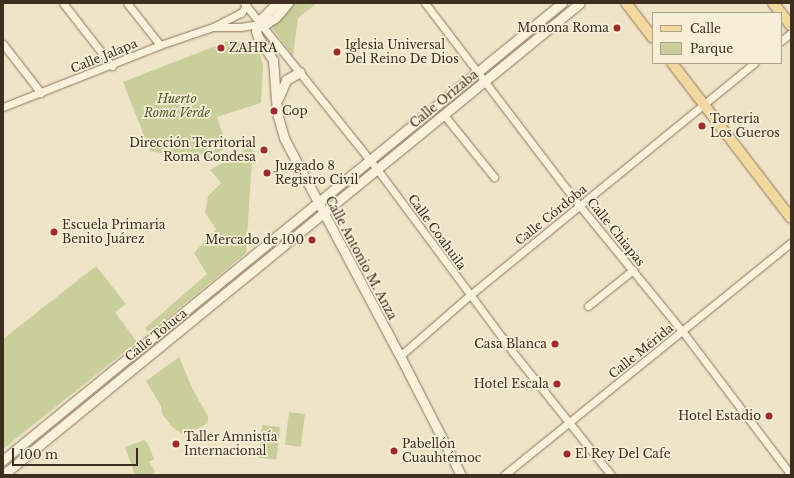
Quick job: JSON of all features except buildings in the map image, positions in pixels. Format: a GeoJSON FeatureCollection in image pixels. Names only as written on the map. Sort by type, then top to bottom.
{"type":"FeatureCollection","features":[{"type":"Feature","properties":{"kind":"main road"},"geometry":{"type":"LineString","coordinates":[[626,3],[652,37]]}},
{"type":"Feature","properties":{"kind":"main road"},"geometry":{"type":"LineString","coordinates":[[773,3],[780,12]]}},
{"type":"Feature","properties":{"kind":"main road"},"geometry":{"type":"LineString","coordinates":[[782,14],[791,26]]}},
{"type":"Feature","properties":{"kind":"main road"},"geometry":{"type":"LineString","coordinates":[[673,64],[791,218]]}},
{"type":"Feature","properties":{"kind":"street"},"geometry":{"type":"LineString","coordinates":[[63,3],[112,66]]}},
{"type":"Feature","properties":{"kind":"street"},"geometry":{"type":"LineString","coordinates":[[127,3],[160,45]]}},
{"type":"Feature","properties":{"kind":"street"},"geometry":{"type":"LineString","coordinates":[[277,3],[262,18],[261,24],[267,23],[275,18],[288,3]]}},
{"type":"Feature","properties":{"kind":"street","name":"Calle Chiapas"},"geometry":{"type":"LineString","coordinates":[[425,3],[580,205],[682,332],[791,475]]}},
{"type":"Feature","properties":{"kind":"street","name":"Calle Orizaba"},"geometry":{"type":"LineString","coordinates":[[318,204],[562,3]]}},
{"type":"Feature","properties":{"kind":"street","name":"Calle Orizaba"},"geometry":{"type":"LineString","coordinates":[[323,214],[580,3]]}},
{"type":"Feature","properties":{"kind":"street","name":"Calle Jalapa"},"geometry":{"type":"LineString","coordinates":[[3,107],[112,66],[160,45],[213,27],[241,13],[245,4]]}},
{"type":"Feature","properties":{"kind":"street","name":"Calle Coahuila"},"geometry":{"type":"LineString","coordinates":[[245,4],[377,169],[470,295],[611,475]]}},
{"type":"Feature","properties":{"kind":"street","name":"Calle Jalapa"},"geometry":{"type":"LineString","coordinates":[[213,27],[240,27],[261,24]]}},
{"type":"Feature","properties":{"kind":"street","name":"Calle Antonio M. Anza"},"geometry":{"type":"LineString","coordinates":[[261,24],[256,31],[273,60],[278,118],[284,138],[323,214],[400,356],[461,475]]}},
{"type":"Feature","properties":{"kind":"street"},"geometry":{"type":"LineString","coordinates":[[782,40],[791,33]]}},
{"type":"Feature","properties":{"kind":"street"},"geometry":{"type":"LineString","coordinates":[[3,44],[41,93]]}},
{"type":"Feature","properties":{"kind":"street","name":"Calle Córdoba"},"geometry":{"type":"LineString","coordinates":[[400,356],[470,295],[753,64]]}},
{"type":"Feature","properties":{"kind":"street"},"geometry":{"type":"LineString","coordinates":[[277,104],[286,80],[300,72]]}},
{"type":"Feature","properties":{"kind":"street"},"geometry":{"type":"LineString","coordinates":[[444,115],[494,177]]}},
{"type":"Feature","properties":{"kind":"street","name":"Calle Toluca"},"geometry":{"type":"LineString","coordinates":[[3,460],[318,204]]}},
{"type":"Feature","properties":{"kind":"street","name":"Calle Toluca"},"geometry":{"type":"LineString","coordinates":[[3,475],[323,214]]}},
{"type":"Feature","properties":{"kind":"street","name":"Calle Mérida"},"geometry":{"type":"LineString","coordinates":[[504,475],[791,243]]}},
{"type":"Feature","properties":{"kind":"street"},"geometry":{"type":"LineString","coordinates":[[588,306],[633,270]]}},
{"type":"Feature","properties":{"kind":"street"},"geometry":{"type":"LineString","coordinates":[[95,385],[102,394]]}},
{"type":"Feature","properties":{"kind":"green space"},"geometry":{"type":"Polygon","coordinates":[[[293,3],[317,3],[298,18],[293,56],[271,26],[284,16],[293,3]]]}},
{"type":"Feature","properties":{"kind":"green space","name":"Huerto Roma Verde"},"geometry":{"type":"Polygon","coordinates":[[[231,40],[245,42],[252,45],[260,54],[263,66],[261,103],[217,117],[227,147],[207,161],[201,154],[183,161],[178,156],[150,151],[123,82],[231,40]]]}},
{"type":"Feature","properties":{"kind":"green space"},"geometry":{"type":"Polygon","coordinates":[[[253,145],[246,253],[149,333],[145,328],[207,274],[194,253],[216,229],[205,213],[208,196],[221,183],[210,170],[253,145]]]}},
{"type":"Feature","properties":{"kind":"green space"},"geometry":{"type":"Polygon","coordinates":[[[96,266],[126,304],[115,312],[137,342],[3,449],[3,339],[96,266]]]}},
{"type":"Feature","properties":{"kind":"green space"},"geometry":{"type":"Polygon","coordinates":[[[179,357],[193,390],[208,416],[208,423],[193,431],[190,439],[172,427],[162,414],[161,406],[146,381],[179,357]]]}},
{"type":"Feature","properties":{"kind":"green space"},"geometry":{"type":"Polygon","coordinates":[[[289,412],[305,414],[301,447],[285,445],[289,412]]]}},
{"type":"Feature","properties":{"kind":"green space"},"geometry":{"type":"Polygon","coordinates":[[[262,425],[280,427],[276,460],[259,458],[262,425]]]}},
{"type":"Feature","properties":{"kind":"green space"},"geometry":{"type":"Polygon","coordinates":[[[144,440],[148,444],[154,459],[149,462],[155,471],[153,475],[135,475],[125,447],[144,440]]]}},
{"type":"Feature","properties":{"kind":"place","name":"Monona Roma"},"geometry":{"type":"Point","coordinates":[617,28]}},
{"type":"Feature","properties":{"kind":"place","name":"ZAHRA"},"geometry":{"type":"Point","coordinates":[221,48]}},
{"type":"Feature","properties":{"kind":"place","name":"Iglesia Universal Del Reino De Dios"},"geometry":{"type":"Point","coordinates":[337,52]}},
{"type":"Feature","properties":{"kind":"place","name":"Cop"},"geometry":{"type":"Point","coordinates":[274,111]}},
{"type":"Feature","properties":{"kind":"place","name":"Torteria Los Gueros"},"geometry":{"type":"Point","coordinates":[702,126]}},
{"type":"Feature","properties":{"kind":"place","name":"Dirección Territorial Roma Condesa"},"geometry":{"type":"Point","coordinates":[264,150]}},
{"type":"Feature","properties":{"kind":"place","name":"Juzgado 8 Registro Civil"},"geometry":{"type":"Point","coordinates":[267,173]}},
{"type":"Feature","properties":{"kind":"place","name":"Escuela Primaria Benito Juárez"},"geometry":{"type":"Point","coordinates":[54,232]}},
{"type":"Feature","properties":{"kind":"place","name":"Mercado de 100"},"geometry":{"type":"Point","coordinates":[312,240]}},
{"type":"Feature","properties":{"kind":"place","name":"Casa Blanca"},"geometry":{"type":"Point","coordinates":[555,344]}},
{"type":"Feature","properties":{"kind":"place","name":"Hotel Escala"},"geometry":{"type":"Point","coordinates":[557,384]}},
{"type":"Feature","properties":{"kind":"place","name":"Hotel Estadio"},"geometry":{"type":"Point","coordinates":[769,416]}},
{"type":"Feature","properties":{"kind":"place","name":"Taller Amnistía Internacional"},"geometry":{"type":"Point","coordinates":[176,444]}},
{"type":"Feature","properties":{"kind":"place","name":"Pabellón Cuauhtémoc"},"geometry":{"type":"Point","coordinates":[394,451]}},
{"type":"Feature","properties":{"kind":"place","name":"El Rey Del Cafe"},"geometry":{"type":"Point","coordinates":[567,454]}}]}
